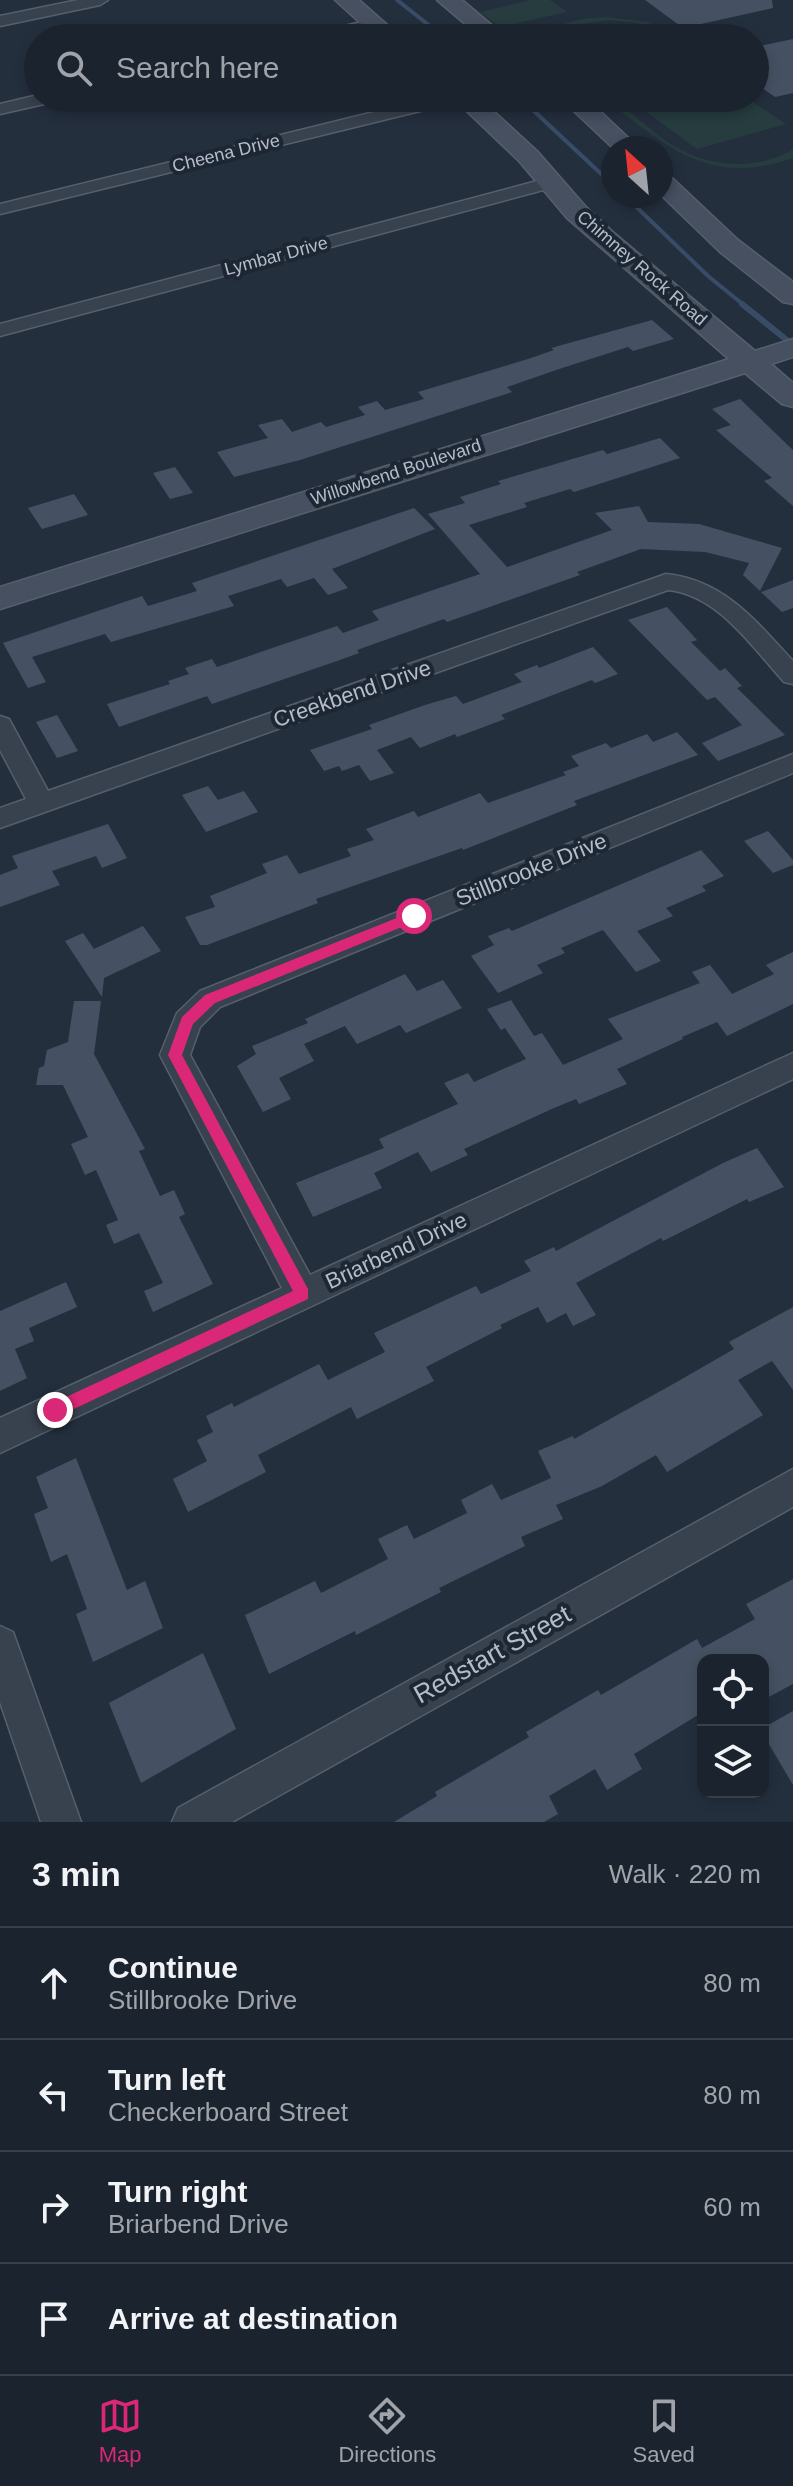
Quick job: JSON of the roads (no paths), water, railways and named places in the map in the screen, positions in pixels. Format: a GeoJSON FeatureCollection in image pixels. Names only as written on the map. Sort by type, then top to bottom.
{"type":"FeatureCollection","features":[{"type":"Feature","properties":{"kind":"main road"},"geometry":{"type":"LineString","coordinates":[[346,0],[375,24]]}},
{"type":"Feature","properties":{"kind":"main road"},"geometry":{"type":"LineString","coordinates":[[448,0],[478,24]]}},
{"type":"Feature","properties":{"kind":"main road","name":"Chimney Rock Road"},"geometry":{"type":"LineString","coordinates":[[481,112],[606,240],[772,354],[793,398]]}},
{"type":"Feature","properties":{"kind":"main road"},"geometry":{"type":"LineString","coordinates":[[587,112],[614,136]]}},
{"type":"Feature","properties":{"kind":"main road"},"geometry":{"type":"LineString","coordinates":[[673,192],[729,246],[793,296]]}},
{"type":"Feature","properties":{"kind":"main road","name":"Willowbend Boulevard"},"geometry":{"type":"LineString","coordinates":[[0,598],[772,354]]}},
{"type":"Feature","properties":{"kind":"street"},"geometry":{"type":"LineString","coordinates":[[0,21],[100,0]]}},
{"type":"Feature","properties":{"kind":"street"},"geometry":{"type":"LineString","coordinates":[[0,109],[24,103]]}},
{"type":"Feature","properties":{"kind":"street","name":"Cheena Drive"},"geometry":{"type":"LineString","coordinates":[[0,209],[394,112]]}},
{"type":"Feature","properties":{"kind":"street","name":"Lymbar Drive"},"geometry":{"type":"LineString","coordinates":[[0,330],[552,182]]}},
{"type":"Feature","properties":{"kind":"street","name":"Creekbend Drive"},"geometry":{"type":"LineString","coordinates":[[0,818],[666,582],[681,581],[715,597],[793,676]]}},
{"type":"Feature","properties":{"kind":"street"},"geometry":{"type":"LineString","coordinates":[[0,725],[41,803]]}},
{"type":"Feature","properties":{"kind":"street","name":"Stillbrooke Drive"},"geometry":{"type":"LineString","coordinates":[[303,1294],[175,1055],[187,1021],[210,999],[793,763]]}},
{"type":"Feature","properties":{"kind":"street","name":"Briarbend Drive"},"geometry":{"type":"LineString","coordinates":[[0,1436],[793,1066]]}},
{"type":"Feature","properties":{"kind":"street","name":"Redstart Street"},"geometry":{"type":"LineString","coordinates":[[192,1822],[793,1487]]}},
{"type":"Feature","properties":{"kind":"street"},"geometry":{"type":"LineString","coordinates":[[0,1645],[61,1822]]}},
{"type":"Feature","properties":{"kind":"waterway"},"geometry":{"type":"LineString","coordinates":[[397,0],[427,24]]}},
{"type":"Feature","properties":{"kind":"waterway"},"geometry":{"type":"LineString","coordinates":[[535,112],[601,174]]}},
{"type":"Feature","properties":{"kind":"waterway"},"geometry":{"type":"LineString","coordinates":[[637,208],[708,276],[745,306]]}},
{"type":"Feature","properties":{"kind":"waterway"},"geometry":{"type":"LineString","coordinates":[[742,304],[793,345]]}}]}
